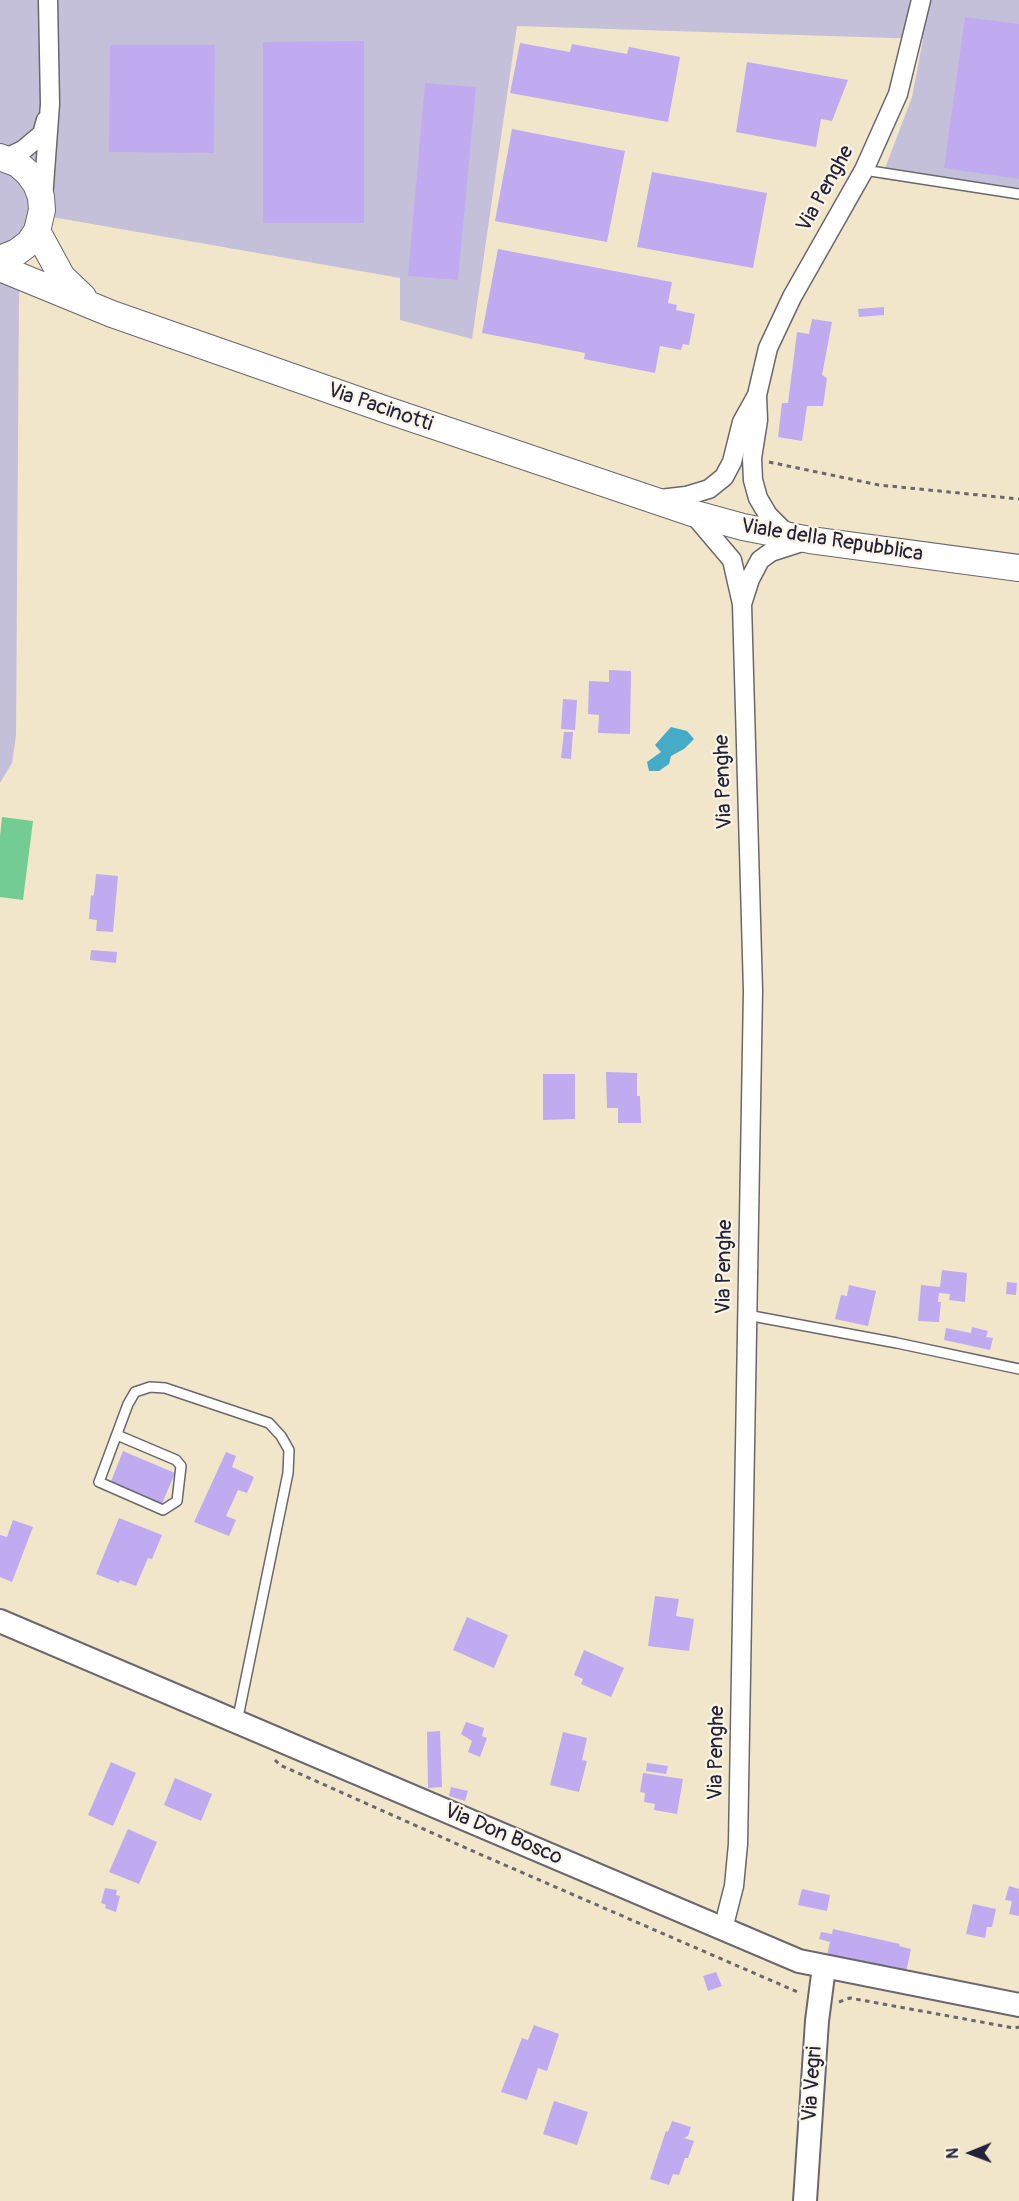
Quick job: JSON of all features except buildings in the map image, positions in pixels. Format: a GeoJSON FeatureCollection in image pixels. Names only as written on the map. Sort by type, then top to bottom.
{"type":"FeatureCollection","features":[{"type":"Feature","properties":{"kind":"main road"},"geometry":{"type":"LineString","coordinates":[[3,158],[18,164],[36,184],[41,197],[40,221],[62,277],[85,299],[112,314]]}},
{"type":"Feature","properties":{"kind":"main road"},"geometry":{"type":"LineString","coordinates":[[0,259],[17,252],[29,243],[40,221]]}},
{"type":"Feature","properties":{"kind":"main road"},"geometry":{"type":"LineString","coordinates":[[0,268],[112,314]]}},
{"type":"Feature","properties":{"kind":"main road","name":"Via Pacinotti"},"geometry":{"type":"LineString","coordinates":[[112,314],[649,500]]}},
{"type":"Feature","properties":{"kind":"main road","name":"Viale della Repubblica"},"geometry":{"type":"LineString","coordinates":[[649,500],[743,527],[810,540],[1019,568]]}},
{"type":"Feature","properties":{"kind":"street"},"geometry":{"type":"LineString","coordinates":[[40,221],[50,104],[48,0]]}},
{"type":"Feature","properties":{"kind":"street","name":"Via Penghe"},"geometry":{"type":"LineString","coordinates":[[810,540],[783,530],[768,515],[756,489],[752,458],[758,420],[757,395],[768,348],[792,297],[864,170],[898,94],[921,0]]}},
{"type":"Feature","properties":{"kind":"street"},"geometry":{"type":"LineString","coordinates":[[3,158],[23,150],[42,134],[50,104]]}},
{"type":"Feature","properties":{"kind":"street","name":"Via Penghe"},"geometry":{"type":"LineString","coordinates":[[649,500],[686,496],[709,489],[724,477],[732,462],[742,422],[757,395]]}},
{"type":"Feature","properties":{"kind":"street","name":"Via Penghe"},"geometry":{"type":"LineString","coordinates":[[692,513],[732,560],[742,604],[753,991],[738,1844],[734,1886],[723,1929]]}},
{"type":"Feature","properties":{"kind":"street","name":"Via Penghe"},"geometry":{"type":"LineString","coordinates":[[742,604],[750,579],[760,560],[771,552],[810,540]]}},
{"type":"Feature","properties":{"kind":"street","name":"Via Don Bosco"},"geometry":{"type":"LineString","coordinates":[[0,1621],[799,1961],[1019,2005]]}},
{"type":"Feature","properties":{"kind":"street","name":"Via Vegri"},"geometry":{"type":"LineString","coordinates":[[805,2201],[817,2021],[824,1967]]}},
{"type":"Feature","properties":{"kind":"lane"},"geometry":{"type":"LineString","coordinates":[[864,170],[1019,194]]}},
{"type":"Feature","properties":{"kind":"lane"},"geometry":{"type":"LineString","coordinates":[[747,1315],[897,1343],[1019,1370]]}},
{"type":"Feature","properties":{"kind":"lane"},"geometry":{"type":"LineString","coordinates":[[117,1435],[176,1460],[181,1466],[177,1501],[171,1507],[163,1510],[99,1482],[128,1404],[135,1392],[150,1387],[165,1388],[269,1423],[281,1436],[289,1450],[288,1473],[237,1722]]}},
{"type":"Feature","properties":{"kind":"path"},"geometry":{"type":"LineString","coordinates":[[752,458],[879,485],[1019,499]]}},
{"type":"Feature","properties":{"kind":"path"},"geometry":{"type":"LineString","coordinates":[[269,1753],[280,1766],[799,1991],[806,2000]]}},
{"type":"Feature","properties":{"kind":"path"},"geometry":{"type":"LineString","coordinates":[[838,2003],[850,1998],[1014,2028],[1019,2027]]}},
{"type":"Feature","properties":{"kind":"shaded area"},"geometry":{"type":"Polygon","coordinates":[[[0,0],[1019,0],[1019,197],[881,179],[912,97],[923,39],[517,26],[472,339],[400,320],[400,278],[52,217],[21,263],[16,736],[12,763],[0,783],[0,0]]]}},
{"type":"Feature","properties":{"kind":"green space"},"geometry":{"type":"Polygon","coordinates":[[[2,817],[33,821],[23,900],[0,897],[2,817]]]}},
{"type":"Feature","properties":{"kind":"water"},"geometry":{"type":"Polygon","coordinates":[[[671,727],[687,731],[694,739],[684,749],[671,756],[669,764],[659,771],[649,771],[647,762],[661,752],[655,745],[671,727]]]}}]}
